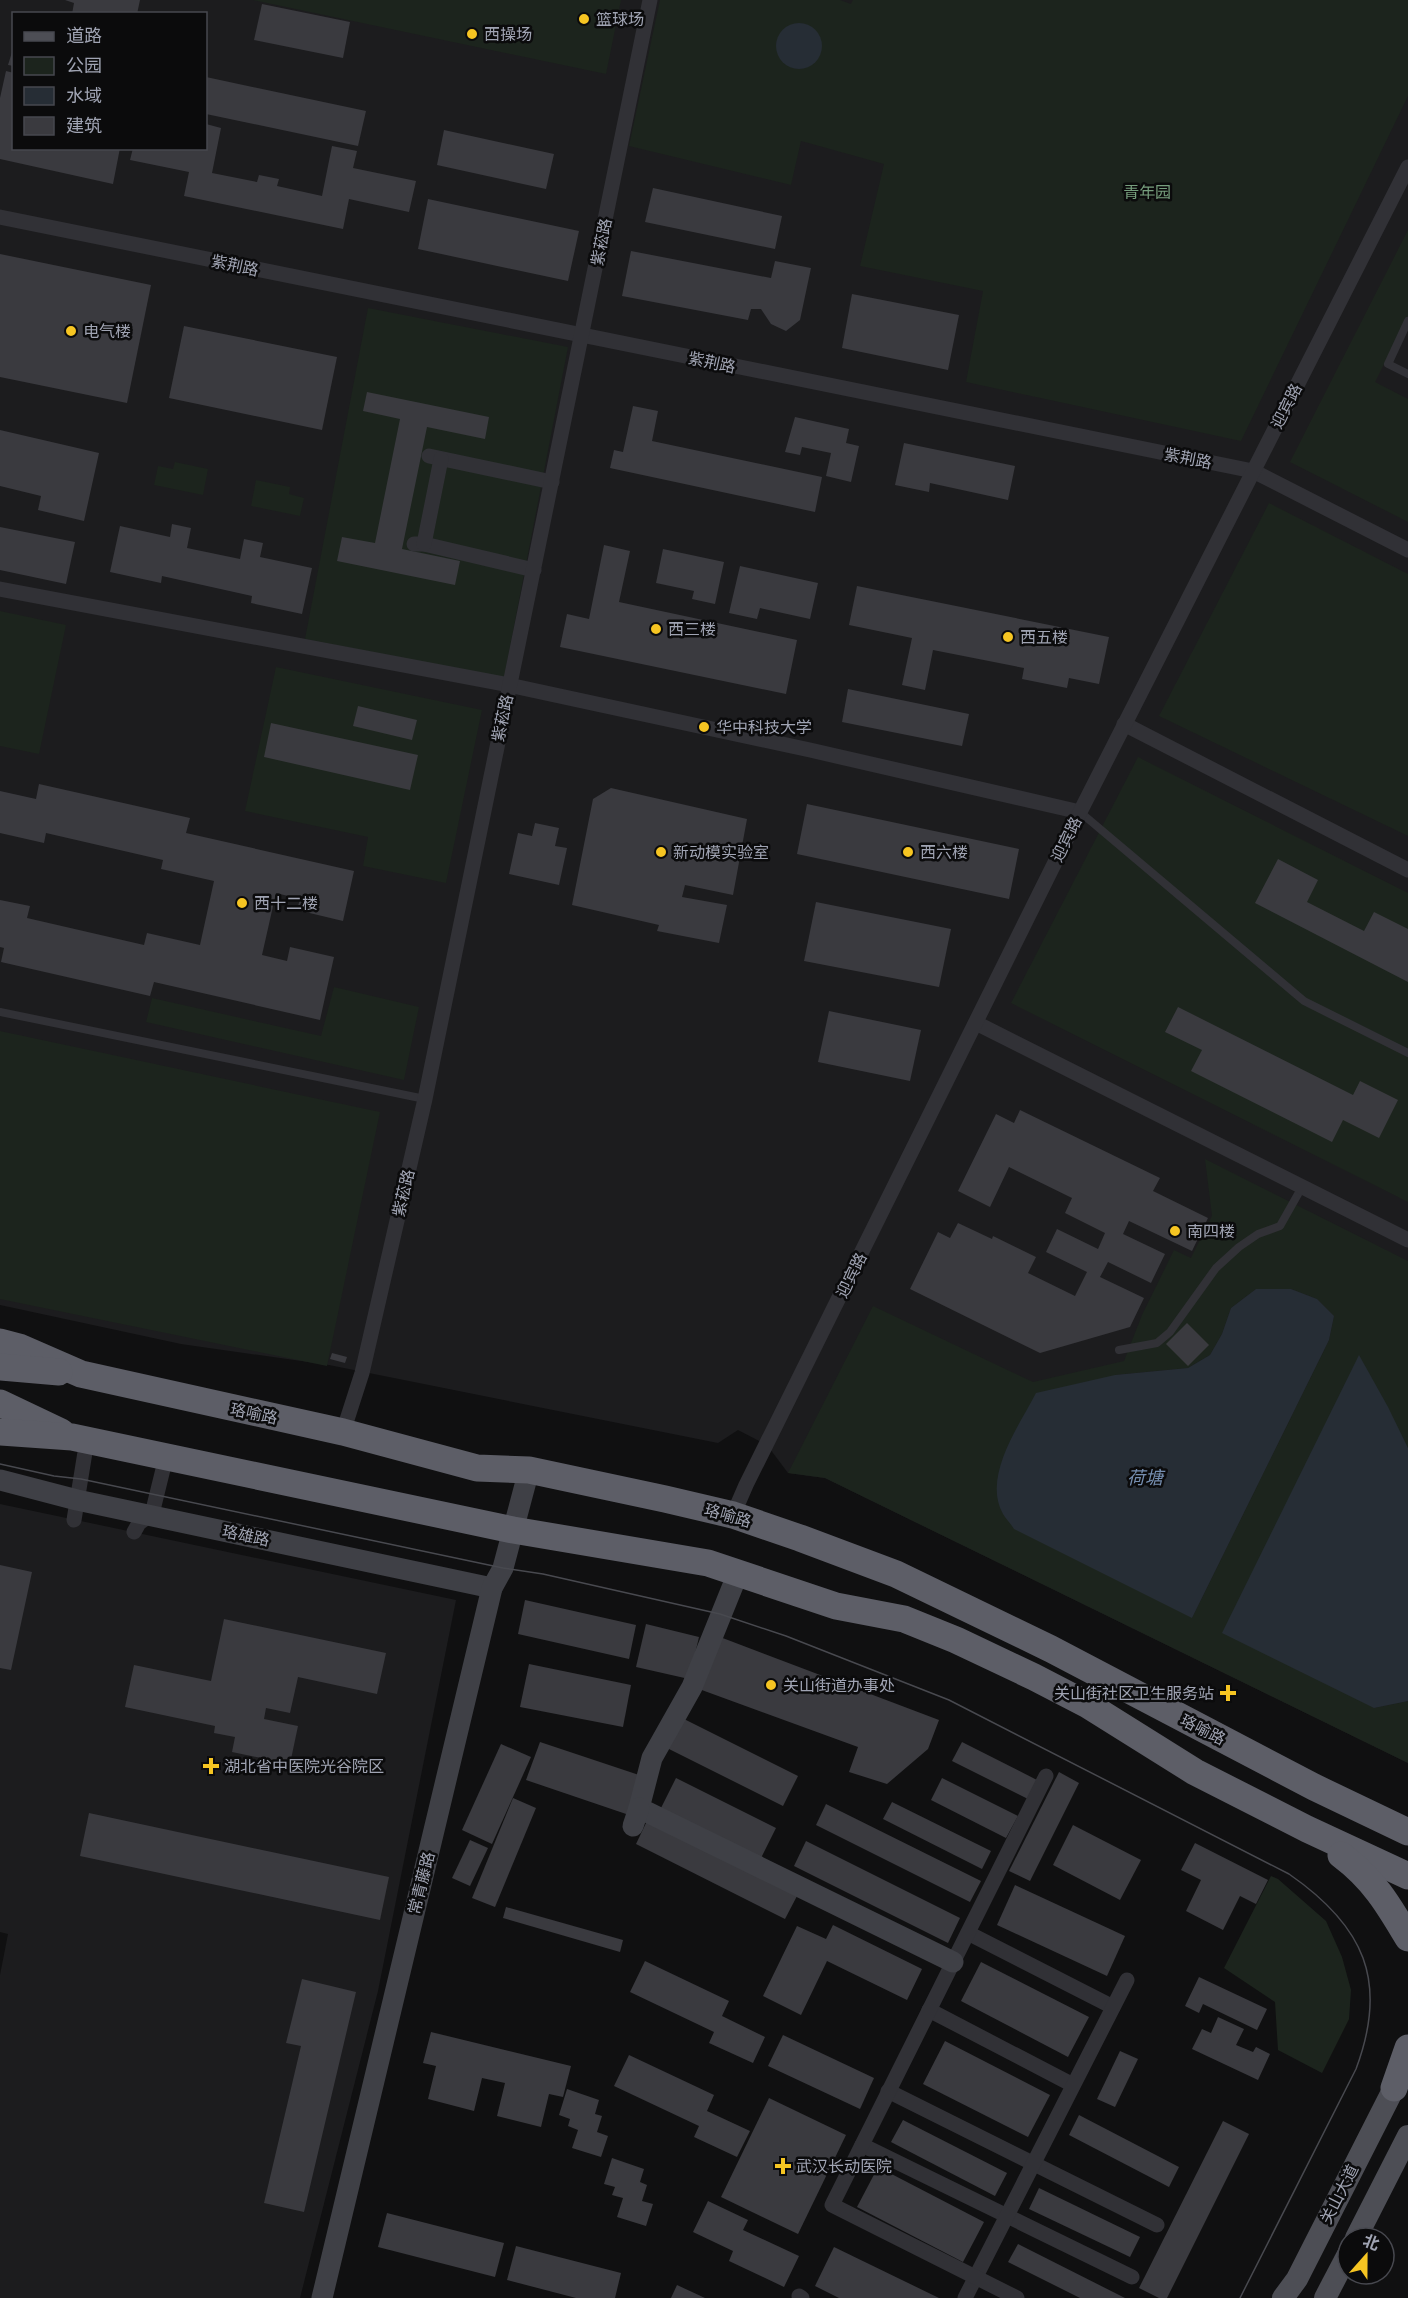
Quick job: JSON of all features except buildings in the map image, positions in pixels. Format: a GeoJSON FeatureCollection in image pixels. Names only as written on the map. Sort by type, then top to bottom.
{"type":"FeatureCollection","features":[{"type":"Feature","properties":{"kind":"highway","name":"珞喻路"},"geometry":{"type":"LineString","coordinates":[[0,1342],[19,1347],[81,1374],[343,1432],[477,1468],[529,1470],[733,1515],[896,1574],[1051,1649],[1314,1787],[1408,1832]]}},
{"type":"Feature","properties":{"kind":"highway"},"geometry":{"type":"LineString","coordinates":[[0,1367],[81,1374]]}},
{"type":"Feature","properties":{"kind":"highway"},"geometry":{"type":"LineString","coordinates":[[0,1403],[79,1439]]}},
{"type":"Feature","properties":{"kind":"highway"},"geometry":{"type":"LineString","coordinates":[[0,1432],[79,1439],[513,1530],[708,1563],[836,1606],[904,1619],[956,1640],[1088,1705],[1195,1772],[1307,1829],[1408,1876]]}},
{"type":"Feature","properties":{"kind":"highway"},"geometry":{"type":"LineString","coordinates":[[1307,1829],[1363,1871],[1384,1897],[1408,1938]]}},
{"type":"Feature","properties":{"kind":"highway"},"geometry":{"type":"LineString","coordinates":[[1394,2088],[1408,2048]]}},
{"type":"Feature","properties":{"kind":"highway"},"geometry":{"type":"LineString","coordinates":[[1394,2088],[1408,2064]]}},
{"type":"Feature","properties":{"kind":"main road","name":"关山大道"},"geometry":{"type":"LineString","coordinates":[[1283,2298],[1296,2279],[1394,2088]]}},
{"type":"Feature","properties":{"kind":"main road"},"geometry":{"type":"LineString","coordinates":[[1362,2226],[1408,2136]]}},
{"type":"Feature","properties":{"kind":"main road"},"geometry":{"type":"LineString","coordinates":[[1325,2298],[1336,2277]]}},
{"type":"Feature","properties":{"kind":"street","name":"紫菘路"},"geometry":{"type":"LineString","coordinates":[[343,1432],[362,1373],[424,1099],[650,0]]}},
{"type":"Feature","properties":{"kind":"street","name":"迎宾路"},"geometry":{"type":"LineString","coordinates":[[733,1515],[1124,724],[1408,167]]}},
{"type":"Feature","properties":{"kind":"street","name":"紫荆路"},"geometry":{"type":"LineString","coordinates":[[0,217],[1253,471],[1408,550]]}},
{"type":"Feature","properties":{"kind":"street"},"geometry":{"type":"LineString","coordinates":[[534,570],[419,544],[435,457],[552,482]]}},
{"type":"Feature","properties":{"kind":"street"},"geometry":{"type":"LineString","coordinates":[[0,589],[509,685],[810,750],[1080,812]]}},
{"type":"Feature","properties":{"kind":"street"},"geometry":{"type":"LineString","coordinates":[[1124,724],[1408,870]]}},
{"type":"Feature","properties":{"kind":"street"},"geometry":{"type":"LineString","coordinates":[[976,1023],[1408,1240]]}},
{"type":"Feature","properties":{"kind":"street"},"geometry":{"type":"LineString","coordinates":[[76,1510],[79,1439]]}},
{"type":"Feature","properties":{"kind":"street"},"geometry":{"type":"LineString","coordinates":[[134,1532],[138,1523],[152,1514],[166,1457]]}},
{"type":"Feature","properties":{"kind":"street","name":"常青藤路"},"geometry":{"type":"LineString","coordinates":[[322,2298],[492,1588],[502,1568],[529,1470]]}},
{"type":"Feature","properties":{"kind":"street","name":"珞雄路"},"geometry":{"type":"LineString","coordinates":[[0,1480],[76,1510],[152,1514],[492,1588]]}},
{"type":"Feature","properties":{"kind":"street"},"geometry":{"type":"LineString","coordinates":[[738,1573],[692,1688],[652,1758],[636,1817],[953,1962]]}},
{"type":"Feature","properties":{"kind":"street"},"geometry":{"type":"LineString","coordinates":[[1017,2298],[832,2205],[1046,1776]]}},
{"type":"Feature","properties":{"kind":"street"},"geometry":{"type":"LineString","coordinates":[[968,1933],[1113,2007]]}},
{"type":"Feature","properties":{"kind":"street"},"geometry":{"type":"LineString","coordinates":[[965,2298],[1126,1980]]}},
{"type":"Feature","properties":{"kind":"street"},"geometry":{"type":"LineString","coordinates":[[929,2010],[1073,2085]]}},
{"type":"Feature","properties":{"kind":"street"},"geometry":{"type":"LineString","coordinates":[[888,2091],[1158,2225]]}},
{"type":"Feature","properties":{"kind":"street"},"geometry":{"type":"LineString","coordinates":[[862,2145],[1132,2277]]}},
{"type":"Feature","properties":{"kind":"lane"},"geometry":{"type":"LineString","coordinates":[[1408,321],[1388,364],[1408,374]]}},
{"type":"Feature","properties":{"kind":"lane"},"geometry":{"type":"LineString","coordinates":[[1080,812],[1304,1000],[1408,1053]]}},
{"type":"Feature","properties":{"kind":"lane"},"geometry":{"type":"LineString","coordinates":[[0,1012],[424,1099]]}},
{"type":"Feature","properties":{"kind":"lane"},"geometry":{"type":"LineString","coordinates":[[1119,1350],[1157,1343],[1170,1332],[1215,1268],[1258,1234],[1280,1226],[1302,1187]]}},
{"type":"Feature","properties":{"kind":"shaded area","name":"华中科技大学"},"geometry":{"type":"Polygon","coordinates":[[[0,0],[1408,0],[1408,1763],[825,1478],[788,1473],[767,1445],[738,1430],[718,1443],[329,1365],[181,1344],[0,1305],[0,0]]]}},
{"type":"Feature","properties":{"kind":"shaded area","name":"湖北省中医院光谷院区"},"geometry":{"type":"Polygon","coordinates":[[[0,1504],[456,1600],[378,1991],[300,2298],[0,2298],[0,1975],[8,1934],[0,1932],[0,1504]]]}},
{"type":"Feature","properties":{"kind":"green space","name":"西操场"},"geometry":{"type":"Polygon","coordinates":[[[253,0],[621,0],[606,74],[253,0]]]}},
{"type":"Feature","properties":{"kind":"green space","name":"青年园"},"geometry":{"type":"Polygon","coordinates":[[[660,0],[840,0],[851,4],[853,0],[1408,0],[1408,96],[1241,441],[966,382],[983,291],[860,266],[884,164],[801,141],[791,185],[629,146],[660,0]],[[784,29],[776,43],[785,64],[800,69],[784,29]]]}},
{"type":"Feature","properties":{"kind":"green space"},"geometry":{"type":"Polygon","coordinates":[[[1408,230],[1408,316],[1375,382],[1408,399],[1408,522],[1290,462],[1408,230]]]}},
{"type":"Feature","properties":{"kind":"green space"},"geometry":{"type":"Polygon","coordinates":[[[368,308],[568,347],[504,678],[305,639],[368,308]]]}},
{"type":"Feature","properties":{"kind":"green space"},"geometry":{"type":"Polygon","coordinates":[[[175,462],[208,469],[203,495],[154,485],[158,466],[173,469],[175,462]]]}},
{"type":"Feature","properties":{"kind":"green space"},"geometry":{"type":"Polygon","coordinates":[[[256,480],[290,487],[289,494],[304,498],[300,516],[251,506],[256,480]]]}},
{"type":"Feature","properties":{"kind":"green space"},"geometry":{"type":"Polygon","coordinates":[[[1269,503],[1408,574],[1408,836],[1159,716],[1269,503]]]}},
{"type":"Feature","properties":{"kind":"green space"},"geometry":{"type":"Polygon","coordinates":[[[0,611],[66,625],[39,754],[0,746],[0,611]]]}},
{"type":"Feature","properties":{"kind":"green space"},"geometry":{"type":"Polygon","coordinates":[[[276,667],[482,710],[446,883],[363,866],[368,837],[245,811],[276,667]]]}},
{"type":"Feature","properties":{"kind":"green space"},"geometry":{"type":"Polygon","coordinates":[[[1138,757],[1408,893],[1408,1202],[1011,1003],[1138,757]]]}},
{"type":"Feature","properties":{"kind":"green space"},"geometry":{"type":"Polygon","coordinates":[[[334,987],[419,1007],[404,1080],[146,1022],[152,998],[321,1036],[334,987]]]}},
{"type":"Feature","properties":{"kind":"green space"},"geometry":{"type":"Polygon","coordinates":[[[0,1031],[380,1112],[327,1366],[0,1299],[0,1031]]]}},
{"type":"Feature","properties":{"kind":"green space"},"geometry":{"type":"Polygon","coordinates":[[[1205,1159],[1408,1261],[1408,1448],[1359,1356],[1374,1708],[1408,1701],[1408,1763],[825,1478],[788,1473],[873,1306],[1033,1382],[1124,1361],[1142,1315],[1174,1250],[1191,1258],[1212,1216],[1205,1159]],[[1256,1289],[1231,1308],[1222,1334],[1210,1355],[1188,1368],[1115,1375],[1192,1618],[1329,1340],[1334,1316],[1317,1299],[1291,1289],[1256,1289]]]}},
{"type":"Feature","properties":{"kind":"green space"},"geometry":{"type":"Polygon","coordinates":[[[1271,1876],[1278,1879],[1326,1921],[1342,1957],[1351,1990],[1349,2019],[1322,2073],[1278,2050],[1275,2002],[1224,1968],[1271,1876]]]}},
{"type":"Feature","properties":{"kind":"water"},"geometry":{"type":"Polygon","coordinates":[[[799,23],[815,30],[822,46],[815,62],[799,69],[783,62],[776,46],[783,30],[799,23]]]}},
{"type":"Feature","properties":{"kind":"water","name":"荷塘"},"geometry":{"type":"Polygon","coordinates":[[[1256,1289],[1291,1289],[1317,1299],[1334,1316],[1329,1340],[1192,1618],[1014,1529],[1003,1514],[998,1500],[997,1484],[1005,1452],[1036,1393],[1115,1375],[1188,1368],[1210,1355],[1222,1334],[1231,1308],[1256,1289]]]}},
{"type":"Feature","properties":{"kind":"water"},"geometry":{"type":"Polygon","coordinates":[[[1359,1355],[1408,1448],[1408,1701],[1374,1708],[1222,1633],[1359,1355]]]}},
{"type":"Feature","properties":{"kind":"tram line"},"geometry":{"type":"LineString","coordinates":[[0,1464],[503,1568],[543,1574],[720,1614],[786,1636],[949,1700],[1289,1874],[1336,1914],[1352,1935],[1363,1958],[1369,1982],[1370,2009],[1366,2037],[1356,2069],[1240,2298]]}},
{"type":"Feature","properties":{"kind":"place","name":"篮球场"},"geometry":{"type":"Point","coordinates":[584,19]}},
{"type":"Feature","properties":{"kind":"place","name":"西操场"},"geometry":{"type":"Point","coordinates":[472,34]}},
{"type":"Feature","properties":{"kind":"place","name":"电气楼"},"geometry":{"type":"Point","coordinates":[71,331]}},
{"type":"Feature","properties":{"kind":"place","name":"西三楼"},"geometry":{"type":"Point","coordinates":[656,629]}},
{"type":"Feature","properties":{"kind":"place","name":"西五楼"},"geometry":{"type":"Point","coordinates":[1008,637]}},
{"type":"Feature","properties":{"kind":"place","name":"华中科技大学"},"geometry":{"type":"Point","coordinates":[704,727]}},
{"type":"Feature","properties":{"kind":"place","name":"新动模实验室"},"geometry":{"type":"Point","coordinates":[661,852]}},
{"type":"Feature","properties":{"kind":"place","name":"西六楼"},"geometry":{"type":"Point","coordinates":[908,852]}},
{"type":"Feature","properties":{"kind":"place","name":"西十二楼"},"geometry":{"type":"Point","coordinates":[242,903]}},
{"type":"Feature","properties":{"kind":"place","name":"南四楼"},"geometry":{"type":"Point","coordinates":[1175,1231]}},
{"type":"Feature","properties":{"kind":"place","name":"关山街道办事处"},"geometry":{"type":"Point","coordinates":[771,1685]}},
{"type":"Feature","properties":{"kind":"place","name":"关山街社区卫生服务站"},"geometry":{"type":"Point","coordinates":[1228,1693]}},
{"type":"Feature","properties":{"kind":"place","name":"湖北省中医院光谷院区"},"geometry":{"type":"Point","coordinates":[211,1766]}},
{"type":"Feature","properties":{"kind":"place","name":"武汉长动医院"},"geometry":{"type":"Point","coordinates":[783,2166]}}]}
